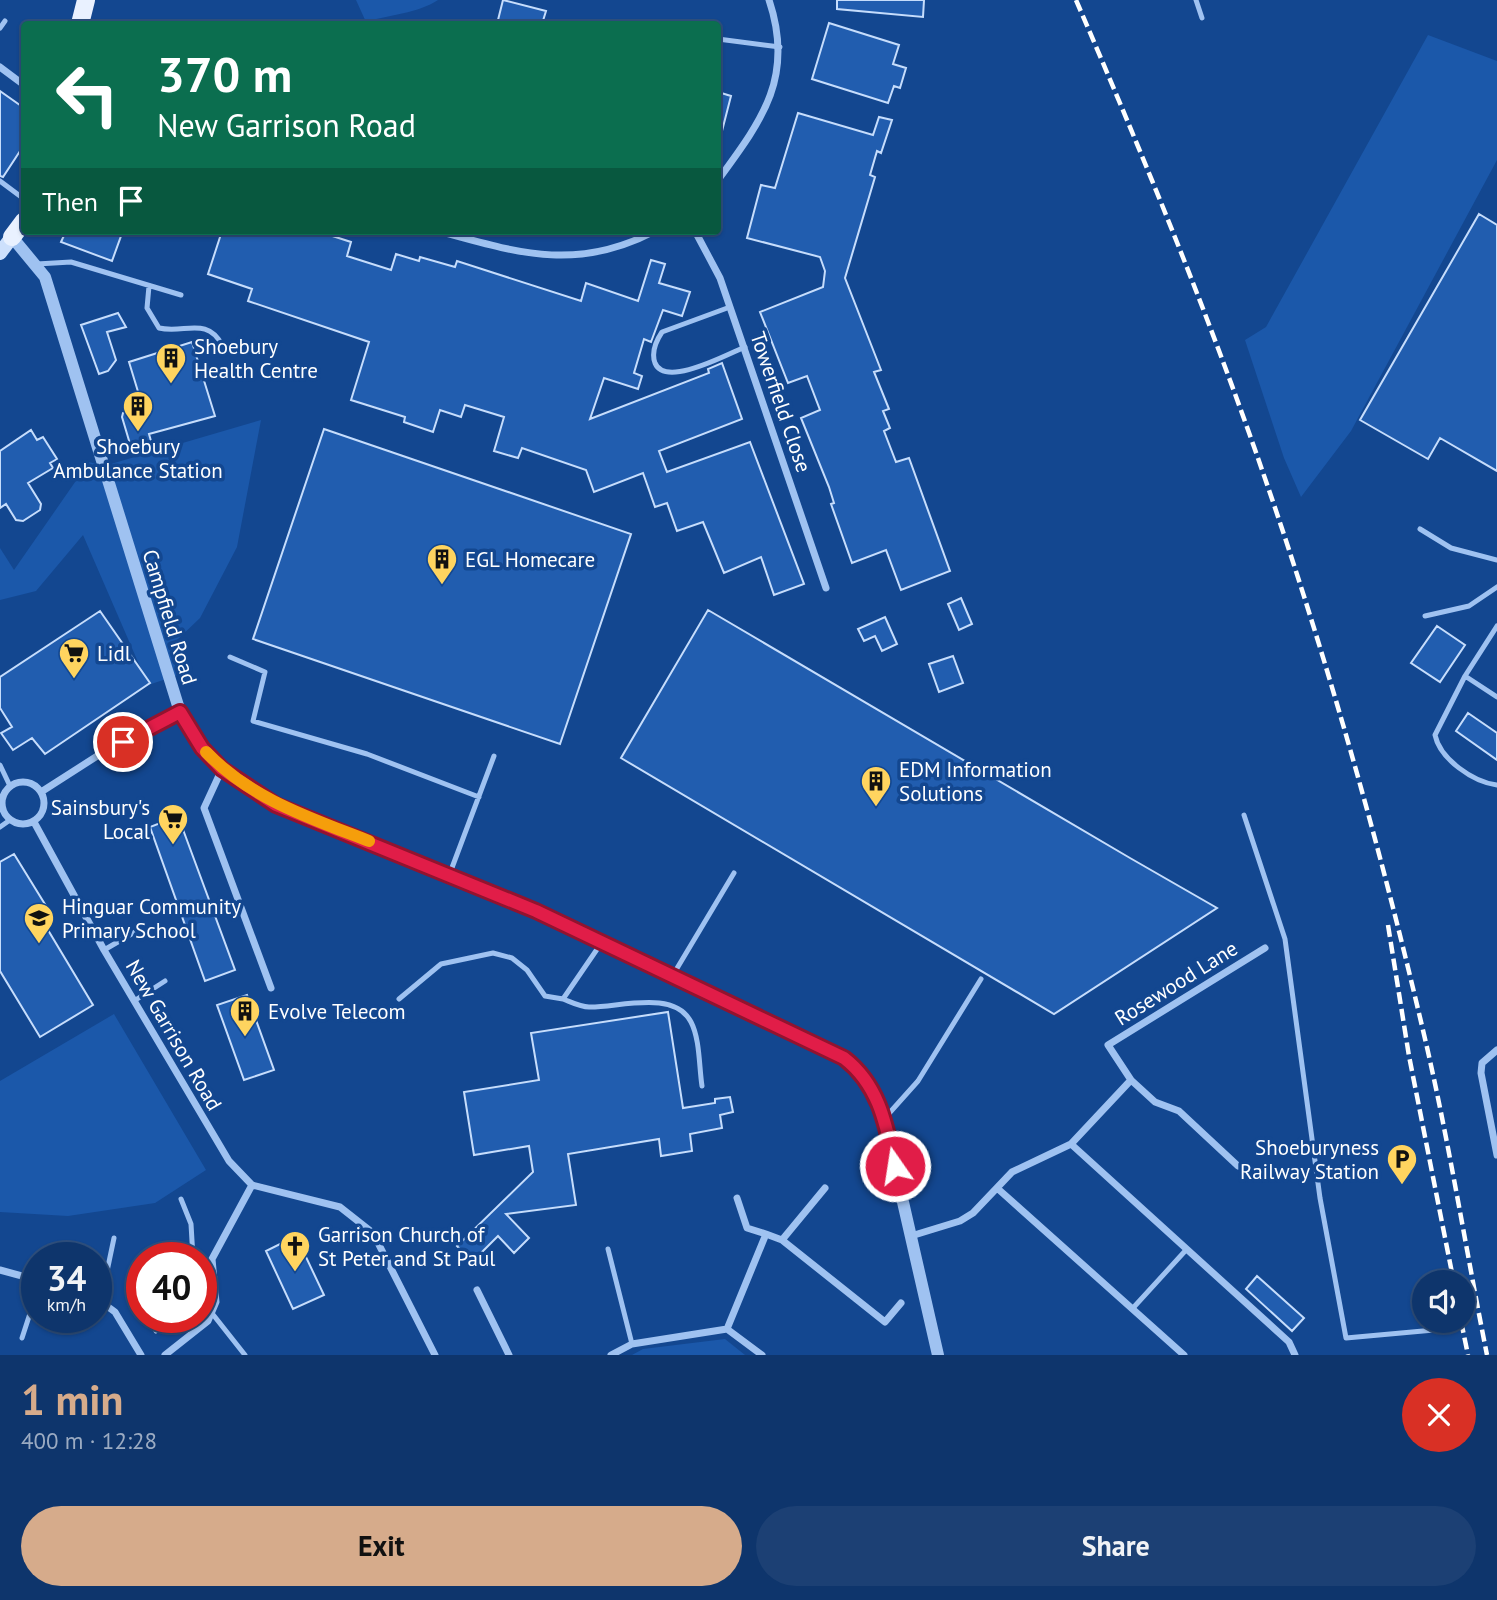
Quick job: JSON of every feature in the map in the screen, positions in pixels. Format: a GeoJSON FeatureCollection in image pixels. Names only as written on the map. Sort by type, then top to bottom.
{"type":"FeatureCollection","features":[{"type":"Feature","properties":{"kind":"main road"},"geometry":{"type":"LineString","coordinates":[[81,21],[86,0]]}},
{"type":"Feature","properties":{"kind":"main road"},"geometry":{"type":"LineString","coordinates":[[0,253],[21,225]]}},
{"type":"Feature","properties":{"kind":"street"},"geometry":{"type":"LineString","coordinates":[[721,176],[764,112],[775,80],[780,47],[769,0]]}},
{"type":"Feature","properties":{"kind":"street"},"geometry":{"type":"LineString","coordinates":[[0,67],[21,83]]}},
{"type":"Feature","properties":{"kind":"street"},"geometry":{"type":"LineString","coordinates":[[456,235],[545,255],[574,257],[605,251],[645,235]]}},
{"type":"Feature","properties":{"kind":"street","name":"Towerfield Close"},"geometry":{"type":"LineString","coordinates":[[697,235],[720,278],[826,588]]}},
{"type":"Feature","properties":{"kind":"street","name":"Campfield Road"},"geometry":{"type":"LineString","coordinates":[[12,237],[37,264],[55,307],[180,712],[202,748],[222,769],[276,805],[450,873],[602,942],[844,1058],[870,1086],[884,1119],[938,1355]]}},
{"type":"Feature","properties":{"kind":"street"},"geometry":{"type":"LineString","coordinates":[[41,792],[105,751],[180,712]]}},
{"type":"Feature","properties":{"kind":"street"},"geometry":{"type":"LineString","coordinates":[[222,769],[204,808],[271,988]]}},
{"type":"Feature","properties":{"kind":"street"},"geometry":{"type":"LineString","coordinates":[[28,783],[41,792],[43,812],[34,822],[20,825],[10,820],[1,806],[4,794],[10,786],[28,783]]}},
{"type":"Feature","properties":{"kind":"street","name":"New Garrison Road"},"geometry":{"type":"LineString","coordinates":[[34,822],[104,950],[220,1149],[252,1185]]}},
{"type":"Feature","properties":{"kind":"street","name":"Rosewood Lane"},"geometry":{"type":"LineString","coordinates":[[1131,1080],[1108,1045],[1265,948]]}},
{"type":"Feature","properties":{"kind":"street"},"geometry":{"type":"LineString","coordinates":[[1497,1050],[1482,1063],[1481,1073],[1497,1155]]}},
{"type":"Feature","properties":{"kind":"street"},"geometry":{"type":"LineString","coordinates":[[911,1236],[967,1217],[1024,1164],[1070,1144],[1131,1080],[1155,1102],[1179,1111],[1238,1166]]}},
{"type":"Feature","properties":{"kind":"street"},"geometry":{"type":"LineString","coordinates":[[1070,1144],[1289,1342],[1295,1355]]}},
{"type":"Feature","properties":{"kind":"street"},"geometry":{"type":"LineString","coordinates":[[217,1245],[252,1185],[340,1207],[373,1233],[435,1355]]}},
{"type":"Feature","properties":{"kind":"street"},"geometry":{"type":"LineString","coordinates":[[782,1240],[825,1188]]}},
{"type":"Feature","properties":{"kind":"street"},"geometry":{"type":"LineString","coordinates":[[997,1188],[1184,1355]]}},
{"type":"Feature","properties":{"kind":"street"},"geometry":{"type":"LineString","coordinates":[[737,1198],[747,1228],[782,1240],[885,1322],[901,1303]]}},
{"type":"Feature","properties":{"kind":"street"},"geometry":{"type":"LineString","coordinates":[[727,1329],[766,1234]]}},
{"type":"Feature","properties":{"kind":"street"},"geometry":{"type":"LineString","coordinates":[[0,1270],[21,1276]]}},
{"type":"Feature","properties":{"kind":"street"},"geometry":{"type":"LineString","coordinates":[[477,1290],[509,1355]]}},
{"type":"Feature","properties":{"kind":"street"},"geometry":{"type":"LineString","coordinates":[[112,1310],[141,1355]]}},
{"type":"Feature","properties":{"kind":"street"},"geometry":{"type":"LineString","coordinates":[[611,1355],[632,1344],[727,1329],[762,1355]]}},
{"type":"Feature","properties":{"kind":"street"},"geometry":{"type":"LineString","coordinates":[[165,1355],[195,1333]]}},
{"type":"Feature","properties":{"kind":"street"},"geometry":{"type":"LineString","coordinates":[[632,1344],[634,1355]]}},
{"type":"Feature","properties":{"kind":"lane"},"geometry":{"type":"LineString","coordinates":[[1196,0],[1202,18]]}},
{"type":"Feature","properties":{"kind":"lane"},"geometry":{"type":"LineString","coordinates":[[0,28],[5,21]]}},
{"type":"Feature","properties":{"kind":"lane"},"geometry":{"type":"LineString","coordinates":[[721,39],[780,47]]}},
{"type":"Feature","properties":{"kind":"lane"},"geometry":{"type":"LineString","coordinates":[[0,181],[21,197]]}},
{"type":"Feature","properties":{"kind":"lane"},"geometry":{"type":"LineString","coordinates":[[37,264],[71,262],[181,295]]}},
{"type":"Feature","properties":{"kind":"lane"},"geometry":{"type":"LineString","coordinates":[[149,286],[147,308],[159,328],[169,330],[198,325],[209,330],[222,345]]}},
{"type":"Feature","properties":{"kind":"lane"},"geometry":{"type":"LineString","coordinates":[[730,307],[662,332],[653,352],[655,364],[659,370],[680,373],[744,347]]}},
{"type":"Feature","properties":{"kind":"lane"},"geometry":{"type":"LineString","coordinates":[[1420,528],[1451,548],[1497,560]]}},
{"type":"Feature","properties":{"kind":"lane"},"geometry":{"type":"LineString","coordinates":[[1425,616],[1469,607],[1497,587]]}},
{"type":"Feature","properties":{"kind":"lane"},"geometry":{"type":"LineString","coordinates":[[1497,626],[1437,727],[1437,745],[1457,766],[1481,780],[1497,785]]}},
{"type":"Feature","properties":{"kind":"lane"},"geometry":{"type":"LineString","coordinates":[[230,657],[265,673],[253,721],[292,735],[367,754],[479,797]]}},
{"type":"Feature","properties":{"kind":"lane"},"geometry":{"type":"LineString","coordinates":[[1465,676],[1497,697]]}},
{"type":"Feature","properties":{"kind":"lane"},"geometry":{"type":"LineString","coordinates":[[450,873],[494,756]]}},
{"type":"Feature","properties":{"kind":"lane"},"geometry":{"type":"LineString","coordinates":[[0,765],[10,786]]}},
{"type":"Feature","properties":{"kind":"lane"},"geometry":{"type":"LineString","coordinates":[[1244,815],[1285,939],[1320,1198],[1346,1338],[1412,1332]]}},
{"type":"Feature","properties":{"kind":"lane"},"geometry":{"type":"LineString","coordinates":[[0,827],[10,820]]}},
{"type":"Feature","properties":{"kind":"lane"},"geometry":{"type":"LineString","coordinates":[[673,976],[734,873]]}},
{"type":"Feature","properties":{"kind":"lane"},"geometry":{"type":"LineString","coordinates":[[104,950],[135,932]]}},
{"type":"Feature","properties":{"kind":"lane"},"geometry":{"type":"LineString","coordinates":[[563,999],[602,942]]}},
{"type":"Feature","properties":{"kind":"lane"},"geometry":{"type":"LineString","coordinates":[[399,999],[441,964],[494,953],[512,958],[527,970],[545,996],[563,999],[586,1008],[653,1003],[669,1005],[686,1014],[692,1024],[702,1086]]}},
{"type":"Feature","properties":{"kind":"lane"},"geometry":{"type":"LineString","coordinates":[[884,1119],[918,1082],[981,979]]}},
{"type":"Feature","properties":{"kind":"lane"},"geometry":{"type":"LineString","coordinates":[[134,1001],[165,981]]}},
{"type":"Feature","properties":{"kind":"lane"},"geometry":{"type":"LineString","coordinates":[[181,1199],[191,1224],[192,1242]]}},
{"type":"Feature","properties":{"kind":"lane"},"geometry":{"type":"LineString","coordinates":[[112,1246],[114,1238]]}},
{"type":"Feature","properties":{"kind":"lane"},"geometry":{"type":"LineString","coordinates":[[608,1249],[632,1344]]}},
{"type":"Feature","properties":{"kind":"lane"},"geometry":{"type":"LineString","coordinates":[[1133,1308],[1186,1250]]}},
{"type":"Feature","properties":{"kind":"lane"},"geometry":{"type":"LineString","coordinates":[[217,1320],[245,1355]]}},
{"type":"Feature","properties":{"kind":"lane"},"geometry":{"type":"LineString","coordinates":[[22,1338],[24,1333]]}},
{"type":"Feature","properties":{"kind":"shaded area"},"geometry":{"type":"Polygon","coordinates":[[[356,0],[438,0],[412,11],[366,21],[356,0]]]}},
{"type":"Feature","properties":{"kind":"shaded area"},"geometry":{"type":"Polygon","coordinates":[[[1428,35],[1497,61],[1497,160],[1351,431],[1301,497],[1284,458],[1245,340],[1266,327],[1428,35]]]}},
{"type":"Feature","properties":{"kind":"shaded area"},"geometry":{"type":"Polygon","coordinates":[[[261,420],[237,547],[200,618],[176,641],[191,671],[148,685],[83,535],[36,591],[0,600],[0,548],[14,570],[89,462],[104,466],[261,420]]]}},
{"type":"Feature","properties":{"kind":"shaded area"},"geometry":{"type":"Polygon","coordinates":[[[114,1014],[206,1170],[155,1203],[68,1216],[0,1212],[0,1081],[114,1014]]]}},
{"type":"Feature","properties":{"kind":"shaded area"},"geometry":{"type":"Polygon","coordinates":[[[725,1339],[745,1355],[632,1355],[643,1349],[725,1339]]]}},
{"type":"Feature","properties":{"kind":"building"},"geometry":{"type":"Polygon","coordinates":[[[503,0],[546,11],[543,21],[498,21],[503,0]]]}},
{"type":"Feature","properties":{"kind":"building"},"geometry":{"type":"Polygon","coordinates":[[[837,0],[924,0],[923,17],[837,9],[837,0]]]}},
{"type":"Feature","properties":{"kind":"building"},"geometry":{"type":"Polygon","coordinates":[[[829,23],[899,45],[893,64],[906,68],[900,88],[894,86],[888,103],[812,79],[829,23]]]}},
{"type":"Feature","properties":{"kind":"building"},"geometry":{"type":"Polygon","coordinates":[[[0,91],[21,106],[21,150],[3,177],[0,176],[0,91]]]}},
{"type":"Feature","properties":{"kind":"building"},"geometry":{"type":"Polygon","coordinates":[[[721,93],[731,96],[721,131],[721,93]]]}},
{"type":"Feature","properties":{"kind":"building"},"geometry":{"type":"Polygon","coordinates":[[[798,113],[873,135],[879,117],[892,120],[881,153],[877,151],[870,175],[875,177],[845,278],[881,370],[874,372],[889,409],[883,411],[890,428],[884,431],[896,462],[909,458],[950,571],[901,590],[886,550],[852,563],[831,504],[834,503],[829,487],[801,418],[820,410],[807,376],[788,383],[760,312],[823,287],[825,271],[820,257],[747,238],[761,185],[775,188],[798,113]]]}},
{"type":"Feature","properties":{"kind":"building"},"geometry":{"type":"Polygon","coordinates":[[[1479,214],[1497,225],[1497,471],[1440,438],[1428,459],[1360,420],[1479,214]]]}},
{"type":"Feature","properties":{"kind":"building"},"geometry":{"type":"Polygon","coordinates":[[[64,235],[121,236],[112,261],[61,242],[64,235]]]}},
{"type":"Feature","properties":{"kind":"building"},"geometry":{"type":"Polygon","coordinates":[[[221,235],[329,235],[351,242],[347,256],[391,270],[396,254],[419,261],[420,257],[455,267],[457,261],[581,301],[586,283],[638,301],[651,260],[665,264],[659,283],[690,292],[682,316],[663,310],[651,342],[644,339],[634,373],[642,376],[638,389],[604,378],[590,419],[709,373],[708,369],[722,363],[742,419],[659,451],[667,472],[750,442],[804,584],[774,595],[761,557],[724,573],[703,522],[677,531],[667,503],[655,507],[643,473],[594,492],[586,470],[522,448],[518,458],[494,451],[504,417],[465,405],[461,417],[440,410],[433,432],[404,422],[405,417],[351,400],[369,342],[248,301],[252,289],[208,274],[221,235]]]}},
{"type":"Feature","properties":{"kind":"building"},"geometry":{"type":"Polygon","coordinates":[[[118,313],[126,327],[107,332],[116,360],[108,371],[99,374],[81,325],[118,313]]]}},
{"type":"Feature","properties":{"kind":"building","name":"Shoebury Health Centre"},"geometry":{"type":"Polygon","coordinates":[[[192,342],[215,416],[149,434],[153,448],[133,454],[122,417],[123,413],[143,408],[129,362],[192,342]]]}},
{"type":"Feature","properties":{"kind":"building","name":"EGL Homecare"},"geometry":{"type":"Polygon","coordinates":[[[324,429],[631,534],[560,744],[253,639],[324,429]]]}},
{"type":"Feature","properties":{"kind":"building"},"geometry":{"type":"Polygon","coordinates":[[[31,430],[37,440],[43,437],[57,459],[50,463],[53,468],[28,483],[41,504],[40,510],[23,521],[16,520],[6,504],[0,508],[0,451],[31,430]]]}},
{"type":"Feature","properties":{"kind":"building"},"geometry":{"type":"Polygon","coordinates":[[[961,598],[972,624],[959,630],[948,604],[961,598]]]}},
{"type":"Feature","properties":{"kind":"building","name":"EDM Information Solutions"},"geometry":{"type":"Polygon","coordinates":[[[708,610],[1217,908],[1054,1014],[621,758],[708,610]]]}},
{"type":"Feature","properties":{"kind":"building","name":"Lidl"},"geometry":{"type":"Polygon","coordinates":[[[100,611],[150,683],[45,754],[32,738],[13,750],[1,733],[12,727],[0,708],[0,677],[100,611]]]}},
{"type":"Feature","properties":{"kind":"building"},"geometry":{"type":"Polygon","coordinates":[[[885,617],[897,644],[882,651],[875,636],[864,641],[858,629],[885,617]]]}},
{"type":"Feature","properties":{"kind":"building"},"geometry":{"type":"Polygon","coordinates":[[[1437,626],[1465,645],[1440,682],[1411,663],[1437,626]]]}},
{"type":"Feature","properties":{"kind":"building"},"geometry":{"type":"Polygon","coordinates":[[[953,656],[963,683],[939,692],[929,664],[953,656]]]}},
{"type":"Feature","properties":{"kind":"building"},"geometry":{"type":"Polygon","coordinates":[[[1468,713],[1497,733],[1497,760],[1456,731],[1468,713]]]}},
{"type":"Feature","properties":{"kind":"building"},"geometry":{"type":"Polygon","coordinates":[[[178,816],[235,970],[205,981],[150,827],[178,816]]]}},
{"type":"Feature","properties":{"kind":"building"},"geometry":{"type":"Polygon","coordinates":[[[14,854],[51,914],[42,920],[93,1005],[40,1037],[0,971],[0,862],[14,854]]]}},
{"type":"Feature","properties":{"kind":"building","name":"Evolve Telecom"},"geometry":{"type":"Polygon","coordinates":[[[247,995],[274,1070],[244,1080],[217,1005],[247,995]]]}},
{"type":"Feature","properties":{"kind":"building"},"geometry":{"type":"Polygon","coordinates":[[[668,1012],[683,1108],[715,1103],[715,1099],[730,1097],[733,1112],[720,1115],[722,1128],[690,1134],[692,1151],[661,1156],[659,1139],[568,1154],[576,1205],[506,1214],[529,1238],[514,1253],[498,1236],[472,1262],[457,1246],[533,1172],[529,1146],[474,1155],[464,1092],[539,1080],[531,1033],[668,1012]]]}},
{"type":"Feature","properties":{"kind":"building","name":"Garrison Church of St Peter and St Paul"},"geometry":{"type":"Polygon","coordinates":[[[296,1236],[324,1295],[293,1309],[266,1251],[296,1236]]]}},
{"type":"Feature","properties":{"kind":"building"},"geometry":{"type":"Polygon","coordinates":[[[1257,1276],[1304,1318],[1292,1331],[1246,1289],[1257,1276]]]}},
{"type":"Feature","properties":{"kind":"railway"},"geometry":{"type":"LineString","coordinates":[[1076,0],[1146,165],[1212,332],[1278,516],[1324,660],[1386,879],[1422,1026],[1487,1355]]}},
{"type":"Feature","properties":{"kind":"railway"},"geometry":{"type":"LineString","coordinates":[[1388,925],[1409,1056],[1451,1270]]}},
{"type":"Feature","properties":{"kind":"railway"},"geometry":{"type":"LineString","coordinates":[[1463,1333],[1468,1355]]}},
{"type":"Feature","properties":{"kind":"slow traffic"},"geometry":{"type":"LineString","coordinates":[[206,752],[222,769],[276,805],[369,841]]}},
{"type":"Feature","properties":{"kind":"place","name":"Shoebury Health Centre"},"geometry":{"type":"Point","coordinates":[171,385]}},
{"type":"Feature","properties":{"kind":"place","name":"Shoebury Ambulance Station"},"geometry":{"type":"Point","coordinates":[138,433]}},
{"type":"Feature","properties":{"kind":"place","name":"EGL Homecare"},"geometry":{"type":"Point","coordinates":[442,586]}},
{"type":"Feature","properties":{"kind":"place","name":"Lidl"},"geometry":{"type":"Point","coordinates":[74,680]}},
{"type":"Feature","properties":{"kind":"place","name":"EDM Information Solutions"},"geometry":{"type":"Point","coordinates":[876,808]}},
{"type":"Feature","properties":{"kind":"place","name":"Sainsbury's Local"},"geometry":{"type":"Point","coordinates":[173,846]}},
{"type":"Feature","properties":{"kind":"place","name":"Hinguar Community Primary School"},"geometry":{"type":"Point","coordinates":[39,945]}},
{"type":"Feature","properties":{"kind":"place","name":"Evolve Telecom"},"geometry":{"type":"Point","coordinates":[245,1038]}},
{"type":"Feature","properties":{"kind":"place","name":"Shoeburyness Railway Station"},"geometry":{"type":"Point","coordinates":[1402,1186]}},
{"type":"Feature","properties":{"kind":"place","name":"Garrison Church of St Peter and St Paul"},"geometry":{"type":"Point","coordinates":[295,1273]}},
{"type":"Feature","properties":{"kind":"route"},"geometry":{"type":"LineString","coordinates":[[123,742],[180,712],[202,748],[222,769],[276,805],[450,873],[536,911],[844,1058],[862,1075],[881,1108],[895,1166]]}}]}
